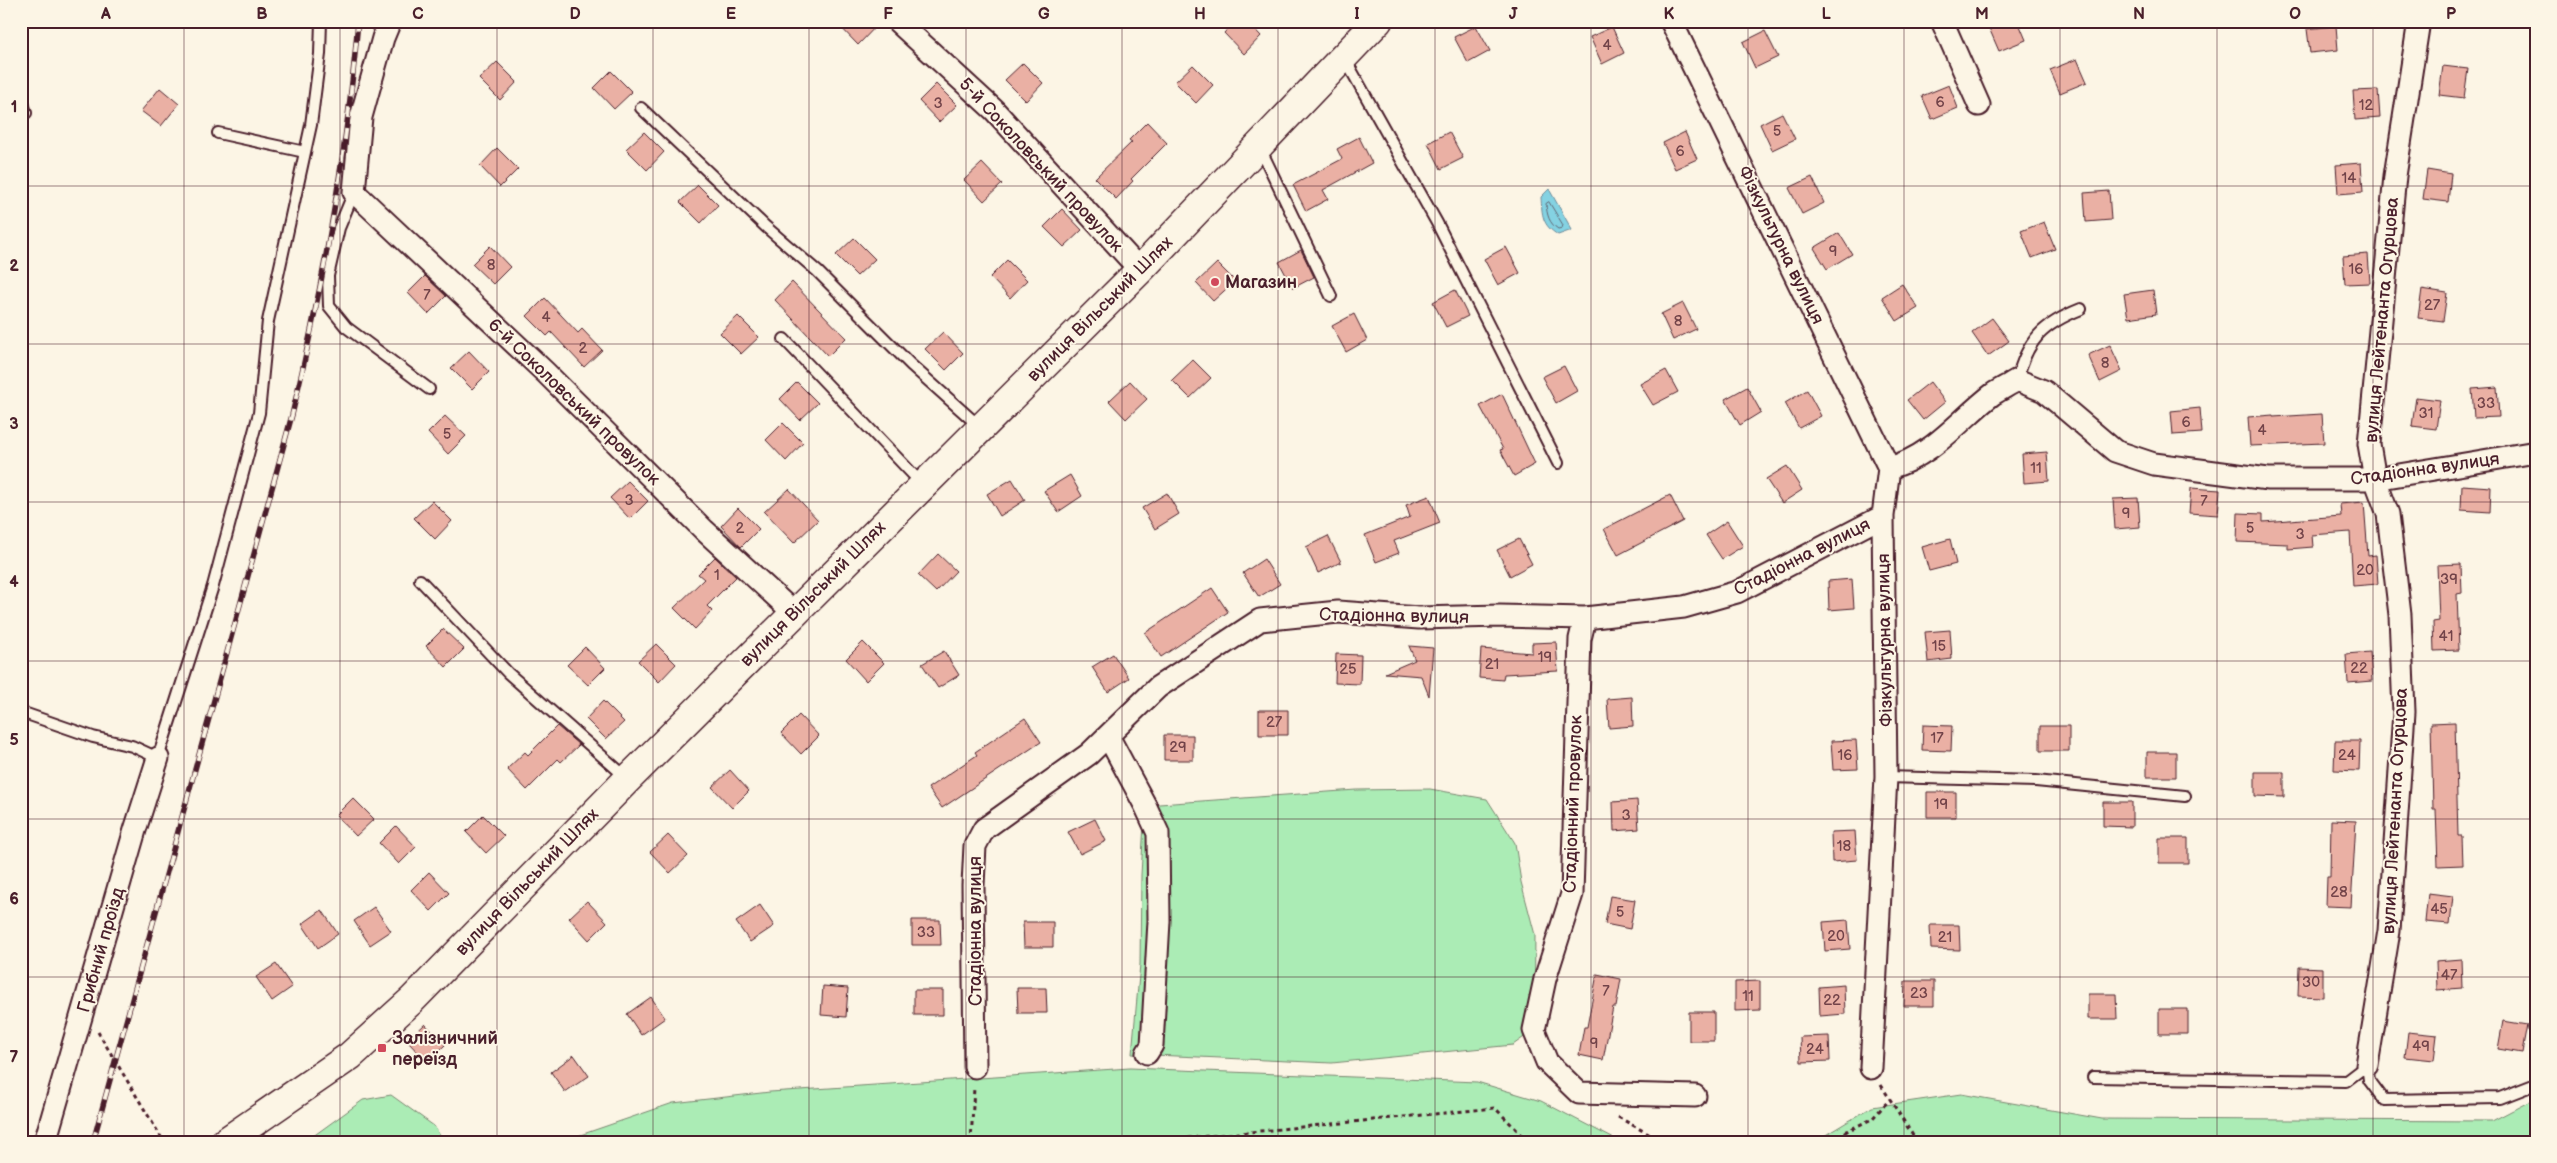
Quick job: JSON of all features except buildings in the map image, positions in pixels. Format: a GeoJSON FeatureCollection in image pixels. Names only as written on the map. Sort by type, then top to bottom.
{"type":"FeatureCollection","features":[{"type":"Feature","properties":{"kind":"street","name":"5-й Соколовський провулок"},"geometry":{"type":"LineString","coordinates":[[897,21],[994,110],[1140,270]]}},
{"type":"Feature","properties":{"kind":"street","name":"вулиця Вільський Шлях"},"geometry":{"type":"LineString","coordinates":[[225,1142],[305,1089],[376,1035],[628,779],[1140,270],[1378,21]]}},
{"type":"Feature","properties":{"kind":"street","name":"Фізкультурна вулиця"},"geometry":{"type":"LineString","coordinates":[[1671,21],[1889,468],[1883,516],[1886,777],[1871,1068]]}},
{"type":"Feature","properties":{"kind":"street"},"geometry":{"type":"LineString","coordinates":[[1942,21],[1979,105]]}},
{"type":"Feature","properties":{"kind":"street","name":"вулиця Лейтенанта Огурцова"},"geometry":{"type":"LineString","coordinates":[[2367,1066],[2389,932],[2404,712],[2400,615],[2388,514],[2375,479],[2369,444],[2395,176],[2419,21]]}},
{"type":"Feature","properties":{"kind":"street"},"geometry":{"type":"LineString","coordinates":[[354,192],[361,117],[385,27]]}},
{"type":"Feature","properties":{"kind":"street","name":"6-й Соколовський провулок"},"geometry":{"type":"LineString","coordinates":[[354,192],[546,373],[704,530],[794,613]]}},
{"type":"Feature","properties":{"kind":"street"},"geometry":{"type":"LineString","coordinates":[[1889,468],[1905,464],[1922,453],[1959,426],[1993,394],[2017,380]]}},
{"type":"Feature","properties":{"kind":"street","name":"Стадіонна вулиця"},"geometry":{"type":"LineString","coordinates":[[2017,380],[2044,391],[2115,451],[2154,464],[2268,480],[2375,479],[2536,452]]}},
{"type":"Feature","properties":{"kind":"street","name":"Стадіонна вулиця"},"geometry":{"type":"LineString","coordinates":[[975,1067],[973,885],[975,846],[984,829],[1089,754],[1158,687],[1260,620],[1338,612],[1418,618],[1500,616],[1585,618],[1684,607],[1713,601],[1737,592],[1883,516]]}},
{"type":"Feature","properties":{"kind":"street","name":"Стадіонний провулок"},"geometry":{"type":"LineString","coordinates":[[1585,618],[1580,639],[1572,894],[1545,979],[1534,1030],[1547,1062],[1579,1093],[1695,1096]]}},
{"type":"Feature","properties":{"kind":"street"},"geometry":{"type":"LineString","coordinates":[[1108,736],[1145,805],[1158,834],[1159,921],[1152,1045],[1147,1053]]}},
{"type":"Feature","properties":{"kind":"street","name":"Грибний проїзд"},"geometry":{"type":"LineString","coordinates":[[45,1142],[135,830],[158,758]]}},
{"type":"Feature","properties":{"kind":"lane"},"geometry":{"type":"LineString","coordinates":[[21,712],[93,737],[132,746],[158,758],[213,586],[259,413],[268,320],[314,107],[320,54],[321,21]]}},
{"type":"Feature","properties":{"kind":"lane"},"geometry":{"type":"LineString","coordinates":[[1344,58],[1437,223],[1558,463]]}},
{"type":"Feature","properties":{"kind":"lane"},"geometry":{"type":"LineString","coordinates":[[21,96],[26,113]]}},
{"type":"Feature","properties":{"kind":"lane"},"geometry":{"type":"LineString","coordinates":[[640,108],[766,227],[817,271],[911,365],[981,428]]}},
{"type":"Feature","properties":{"kind":"lane"},"geometry":{"type":"LineString","coordinates":[[218,133],[305,152]]}},
{"type":"Feature","properties":{"kind":"lane"},"geometry":{"type":"LineString","coordinates":[[1259,146],[1331,296]]}},
{"type":"Feature","properties":{"kind":"lane"},"geometry":{"type":"LineString","coordinates":[[354,192],[339,228],[328,276],[329,306],[346,327],[429,389]]}},
{"type":"Feature","properties":{"kind":"lane"},"geometry":{"type":"LineString","coordinates":[[2017,380],[2023,355],[2045,328],[2081,309]]}},
{"type":"Feature","properties":{"kind":"lane"},"geometry":{"type":"LineString","coordinates":[[784,340],[923,485]]}},
{"type":"Feature","properties":{"kind":"lane"},"geometry":{"type":"LineString","coordinates":[[420,580],[508,673],[628,779]]}},
{"type":"Feature","properties":{"kind":"lane"},"geometry":{"type":"LineString","coordinates":[[1886,777],[2036,782],[2185,796]]}},
{"type":"Feature","properties":{"kind":"lane"},"geometry":{"type":"LineString","coordinates":[[2093,1077],[2346,1081],[2367,1066],[2369,1080],[2384,1100],[2500,1098],[2536,1084]]}},
{"type":"Feature","properties":{"kind":"path"},"geometry":{"type":"LineString","coordinates":[[84,1011],[164,1142]]}},
{"type":"Feature","properties":{"kind":"path"},"geometry":{"type":"LineString","coordinates":[[971,1142],[975,1067]]}},
{"type":"Feature","properties":{"kind":"path"},"geometry":{"type":"LineString","coordinates":[[1871,1068],[1917,1142]]}},
{"type":"Feature","properties":{"kind":"path"},"geometry":{"type":"LineString","coordinates":[[1832,1142],[1847,1131],[1872,1119],[1890,1099]]}},
{"type":"Feature","properties":{"kind":"path"},"geometry":{"type":"LineString","coordinates":[[1148,1142],[1495,1108],[1529,1142]]}},
{"type":"Feature","properties":{"kind":"path"},"geometry":{"type":"LineString","coordinates":[[1610,1112],[1663,1142]]}},
{"type":"Feature","properties":{"kind":"green space"},"geometry":{"type":"Polygon","coordinates":[[[1430,789],[1487,799],[1515,843],[1521,882],[1535,935],[1534,1030],[1513,1045],[1332,1063],[1132,1054],[1140,964],[1141,875],[1145,805],[1356,790],[1430,789]]]}},
{"type":"Feature","properties":{"kind":"green space"},"geometry":{"type":"Polygon","coordinates":[[[1130,1068],[1477,1082],[1541,1101],[1620,1142],[560,1142],[673,1103],[770,1092],[1130,1068]]]}},
{"type":"Feature","properties":{"kind":"green space"},"geometry":{"type":"Polygon","coordinates":[[[1961,1094],[2102,1119],[2492,1121],[2536,1098],[2536,1142],[1814,1142],[1872,1107],[1961,1094]]]}},
{"type":"Feature","properties":{"kind":"green space"},"geometry":{"type":"Polygon","coordinates":[[[391,1095],[434,1126],[444,1142],[305,1142],[363,1100],[391,1095]]]}},
{"type":"Feature","properties":{"kind":"water"},"geometry":{"type":"Polygon","coordinates":[[[1549,189],[1572,230],[1558,235],[1546,223],[1541,197],[1549,189]]]}},
{"type":"Feature","properties":{"kind":"railway"},"geometry":{"type":"LineString","coordinates":[[93,1142],[292,415],[324,269],[347,121],[358,21]]}},
{"type":"Feature","properties":{"kind":"place","name":"Магазин"},"geometry":{"type":"Point","coordinates":[1215,282]}},
{"type":"Feature","properties":{"kind":"place","name":"Залізничний переїзд"},"geometry":{"type":"Point","coordinates":[382,1048]}}]}
